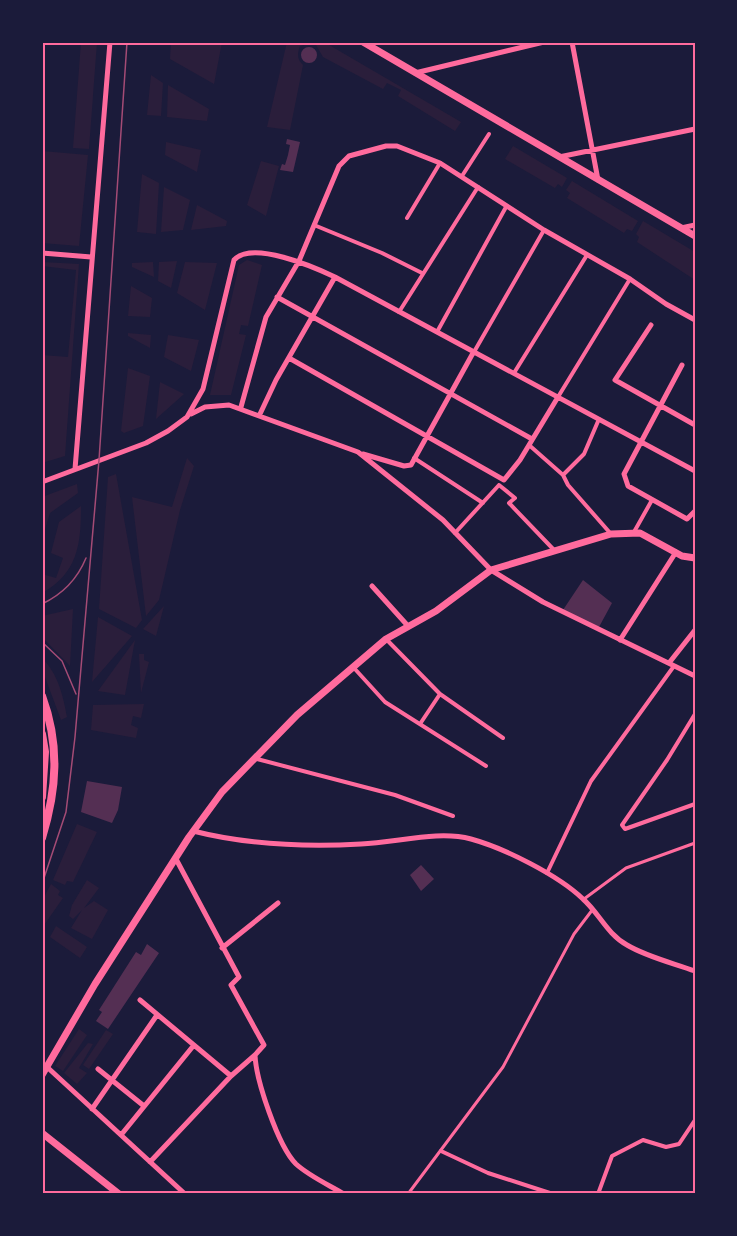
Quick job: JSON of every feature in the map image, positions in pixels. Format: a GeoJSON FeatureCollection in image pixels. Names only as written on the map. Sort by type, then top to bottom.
{"type":"FeatureCollection","features":[{"type":"Feature","properties":{"kind":"main road"},"geometry":{"type":"LineString","coordinates":[[42,696],[53,730],[56,753],[53,793],[42,838]]}},
{"type":"Feature","properties":{"kind":"main road"},"geometry":{"type":"LineString","coordinates":[[42,734],[45,752],[42,797]]}},
{"type":"Feature","properties":{"kind":"street"},"geometry":{"type":"LineString","coordinates":[[75,469],[110,42]]}},
{"type":"Feature","properties":{"kind":"street"},"geometry":{"type":"LineString","coordinates":[[363,42],[695,236]]}},
{"type":"Feature","properties":{"kind":"street"},"geometry":{"type":"LineString","coordinates":[[415,73],[544,42]]}},
{"type":"Feature","properties":{"kind":"street"},"geometry":{"type":"LineString","coordinates":[[572,42],[598,180]]}},
{"type":"Feature","properties":{"kind":"street"},"geometry":{"type":"LineString","coordinates":[[559,157],[695,129]]}},
{"type":"Feature","properties":{"kind":"street"},"geometry":{"type":"LineString","coordinates":[[462,176],[489,134]]}},
{"type":"Feature","properties":{"kind":"street"},"geometry":{"type":"LineString","coordinates":[[241,407],[262,329],[277,297],[299,261],[339,166],[349,156],[371,148],[398,146],[440,163],[478,186],[506,207],[630,279],[666,304],[695,320]]}},
{"type":"Feature","properties":{"kind":"street"},"geometry":{"type":"LineString","coordinates":[[407,218],[440,163]]}},
{"type":"Feature","properties":{"kind":"street"},"geometry":{"type":"LineString","coordinates":[[399,312],[478,186]]}},
{"type":"Feature","properties":{"kind":"street"},"geometry":{"type":"LineString","coordinates":[[436,332],[506,207]]}},
{"type":"Feature","properties":{"kind":"street"},"geometry":{"type":"LineString","coordinates":[[314,225],[382,253],[422,273]]}},
{"type":"Feature","properties":{"kind":"street"},"geometry":{"type":"LineString","coordinates":[[681,228],[695,225]]}},
{"type":"Feature","properties":{"kind":"street"},"geometry":{"type":"LineString","coordinates":[[44,480],[146,443],[187,417],[215,405],[241,407],[358,452],[404,466],[411,465],[449,394],[544,230]]}},
{"type":"Feature","properties":{"kind":"street"},"geometry":{"type":"LineString","coordinates":[[187,417],[203,389],[234,260],[242,254],[252,252],[299,261],[335,277],[695,471]]}},
{"type":"Feature","properties":{"kind":"street"},"geometry":{"type":"LineString","coordinates":[[42,253],[91,257]]}},
{"type":"Feature","properties":{"kind":"street"},"geometry":{"type":"LineString","coordinates":[[513,374],[587,255]]}},
{"type":"Feature","properties":{"kind":"street"},"geometry":{"type":"LineString","coordinates":[[260,414],[335,277]]}},
{"type":"Feature","properties":{"kind":"street"},"geometry":{"type":"LineString","coordinates":[[455,533],[504,480],[530,442],[630,279]]}},
{"type":"Feature","properties":{"kind":"street"},"geometry":{"type":"LineString","coordinates":[[277,297],[530,442],[563,475],[568,485],[611,534]]}},
{"type":"Feature","properties":{"kind":"street"},"geometry":{"type":"LineString","coordinates":[[651,325],[615,380],[659,407],[695,425]]}},
{"type":"Feature","properties":{"kind":"street"},"geometry":{"type":"LineString","coordinates":[[289,358],[504,480]]}},
{"type":"Feature","properties":{"kind":"street"},"geometry":{"type":"LineString","coordinates":[[682,365],[624,474],[628,486],[687,519],[695,511]]}},
{"type":"Feature","properties":{"kind":"street"},"geometry":{"type":"LineString","coordinates":[[563,475],[584,454],[599,419]]}},
{"type":"Feature","properties":{"kind":"street"},"geometry":{"type":"LineString","coordinates":[[358,452],[455,533],[491,570],[543,602],[695,676]]}},
{"type":"Feature","properties":{"kind":"street"},"geometry":{"type":"LineString","coordinates":[[414,458],[483,503]]}},
{"type":"Feature","properties":{"kind":"street"},"geometry":{"type":"LineString","coordinates":[[499,485],[515,498],[510,503],[555,551]]}},
{"type":"Feature","properties":{"kind":"street"},"geometry":{"type":"LineString","coordinates":[[634,532],[652,500]]}},
{"type":"Feature","properties":{"kind":"street"},"geometry":{"type":"LineString","coordinates":[[42,1075],[95,984],[193,831],[222,792],[257,759],[297,715],[386,639],[436,611],[491,570],[611,534],[634,532],[645,535],[676,552],[695,558]]}},
{"type":"Feature","properties":{"kind":"street"},"geometry":{"type":"LineString","coordinates":[[620,639],[676,552]]}},
{"type":"Feature","properties":{"kind":"street"},"geometry":{"type":"LineString","coordinates":[[372,586],[408,626]]}},
{"type":"Feature","properties":{"kind":"street"},"geometry":{"type":"LineString","coordinates":[[547,873],[591,781],[695,630]]}},
{"type":"Feature","properties":{"kind":"street"},"geometry":{"type":"LineString","coordinates":[[386,639],[440,694],[503,738]]}},
{"type":"Feature","properties":{"kind":"street"},"geometry":{"type":"LineString","coordinates":[[353,667],[385,702],[486,766]]}},
{"type":"Feature","properties":{"kind":"street"},"geometry":{"type":"LineString","coordinates":[[420,724],[440,694]]}},
{"type":"Feature","properties":{"kind":"street"},"geometry":{"type":"LineString","coordinates":[[695,714],[667,760],[622,825],[625,829],[695,804]]}},
{"type":"Feature","properties":{"kind":"street"},"geometry":{"type":"LineString","coordinates":[[257,759],[394,795],[453,816]]}},
{"type":"Feature","properties":{"kind":"street"},"geometry":{"type":"LineString","coordinates":[[193,831],[258,843],[281,844],[359,845],[455,837],[481,843],[547,873],[584,899],[609,930],[627,946],[695,970]]}},
{"type":"Feature","properties":{"kind":"street"},"geometry":{"type":"LineString","coordinates":[[150,1162],[231,1076],[264,1045],[231,984],[239,977],[176,859]]}},
{"type":"Feature","properties":{"kind":"street"},"geometry":{"type":"LineString","coordinates":[[222,948],[279,903]]}},
{"type":"Feature","properties":{"kind":"street"},"geometry":{"type":"LineString","coordinates":[[140,1000],[231,1076]]}},
{"type":"Feature","properties":{"kind":"street"},"geometry":{"type":"LineString","coordinates":[[92,1109],[157,1015]]}},
{"type":"Feature","properties":{"kind":"street"},"geometry":{"type":"LineString","coordinates":[[121,1135],[194,1045]]}},
{"type":"Feature","properties":{"kind":"street"},"geometry":{"type":"LineString","coordinates":[[255,1055],[258,1076],[269,1109],[290,1155],[303,1169],[344,1194]]}},
{"type":"Feature","properties":{"kind":"street"},"geometry":{"type":"LineString","coordinates":[[46,1067],[185,1194]]}},
{"type":"Feature","properties":{"kind":"street"},"geometry":{"type":"LineString","coordinates":[[98,1069],[144,1106]]}},
{"type":"Feature","properties":{"kind":"street"},"geometry":{"type":"LineString","coordinates":[[598,1194],[612,1156],[642,1140],[673,1147],[686,1138],[695,1120]]}},
{"type":"Feature","properties":{"kind":"street"},"geometry":{"type":"LineString","coordinates":[[42,1133],[111,1191],[119,1194]]}},
{"type":"Feature","properties":{"kind":"street"},"geometry":{"type":"LineString","coordinates":[[441,1151],[488,1173],[553,1194]]}},
{"type":"Feature","properties":{"kind":"lane"},"geometry":{"type":"LineString","coordinates":[[584,899],[626,868],[695,843]]}},
{"type":"Feature","properties":{"kind":"lane"},"geometry":{"type":"LineString","coordinates":[[408,1194],[503,1066],[574,934],[593,909]]}},
{"type":"Feature","properties":{"kind":"shaded area"},"geometry":{"type":"Polygon","coordinates":[[[81,42],[97,42],[89,149],[73,148],[81,42]]]}},
{"type":"Feature","properties":{"kind":"shaded area"},"geometry":{"type":"Polygon","coordinates":[[[171,42],[222,42],[214,84],[170,59],[171,42]]]}},
{"type":"Feature","properties":{"kind":"shaded area"},"geometry":{"type":"Polygon","coordinates":[[[287,42],[324,42],[461,122],[455,131],[398,96],[401,90],[387,83],[383,89],[323,57],[316,45],[310,43],[300,46],[298,52],[303,65],[290,130],[267,127],[287,42]]]}},
{"type":"Feature","properties":{"kind":"shaded area"},"geometry":{"type":"Polygon","coordinates":[[[151,75],[163,83],[161,116],[147,115],[151,75]]]}},
{"type":"Feature","properties":{"kind":"shaded area"},"geometry":{"type":"Polygon","coordinates":[[[168,85],[209,109],[207,121],[167,117],[168,85]]]}},
{"type":"Feature","properties":{"kind":"shaded area"},"geometry":{"type":"Polygon","coordinates":[[[166,142],[201,150],[197,172],[165,155],[166,142]]]}},
{"type":"Feature","properties":{"kind":"shaded area"},"geometry":{"type":"Polygon","coordinates":[[[513,146],[567,178],[562,187],[558,184],[555,188],[505,159],[513,146]]]}},
{"type":"Feature","properties":{"kind":"shaded area"},"geometry":{"type":"Polygon","coordinates":[[[42,151],[88,155],[79,246],[42,243],[42,151]]]}},
{"type":"Feature","properties":{"kind":"shaded area"},"geometry":{"type":"Polygon","coordinates":[[[261,161],[279,166],[266,216],[247,205],[261,161]]]}},
{"type":"Feature","properties":{"kind":"shaded area"},"geometry":{"type":"Polygon","coordinates":[[[142,174],[159,183],[156,234],[137,232],[142,174]]]}},
{"type":"Feature","properties":{"kind":"shaded area"},"geometry":{"type":"Polygon","coordinates":[[[572,181],[638,221],[632,231],[627,229],[624,233],[567,198],[570,193],[566,190],[572,181]]]}},
{"type":"Feature","properties":{"kind":"shaded area"},"geometry":{"type":"Polygon","coordinates":[[[164,187],[190,200],[183,230],[161,232],[164,187]]]}},
{"type":"Feature","properties":{"kind":"shaded area"},"geometry":{"type":"Polygon","coordinates":[[[197,205],[227,221],[226,226],[191,230],[197,205]]]}},
{"type":"Feature","properties":{"kind":"shaded area"},"geometry":{"type":"Polygon","coordinates":[[[643,221],[695,252],[695,280],[637,242],[639,237],[636,234],[643,221]]]}},
{"type":"Feature","properties":{"kind":"shaded area"},"geometry":{"type":"Polygon","coordinates":[[[247,260],[262,265],[248,326],[241,325],[239,334],[246,335],[231,395],[210,395],[239,265],[247,260]]]}},
{"type":"Feature","properties":{"kind":"shaded area"},"geometry":{"type":"Polygon","coordinates":[[[177,261],[171,288],[158,281],[159,262],[177,261]]]}},
{"type":"Feature","properties":{"kind":"shaded area"},"geometry":{"type":"Polygon","coordinates":[[[42,262],[79,264],[65,456],[42,463],[42,355],[68,357],[76,270],[42,266],[42,262]]]}},
{"type":"Feature","properties":{"kind":"shaded area"},"geometry":{"type":"Polygon","coordinates":[[[153,262],[154,277],[132,267],[132,263],[153,262]]]}},
{"type":"Feature","properties":{"kind":"shaded area"},"geometry":{"type":"Polygon","coordinates":[[[185,262],[217,263],[205,310],[177,293],[185,262]]]}},
{"type":"Feature","properties":{"kind":"shaded area"},"geometry":{"type":"Polygon","coordinates":[[[131,286],[152,298],[150,317],[128,316],[131,286]]]}},
{"type":"Feature","properties":{"kind":"shaded area"},"geometry":{"type":"Polygon","coordinates":[[[128,333],[151,335],[150,348],[128,336],[128,333]]]}},
{"type":"Feature","properties":{"kind":"shaded area"},"geometry":{"type":"Polygon","coordinates":[[[168,335],[199,340],[191,371],[164,357],[168,335]]]}},
{"type":"Feature","properties":{"kind":"shaded area"},"geometry":{"type":"Polygon","coordinates":[[[128,368],[150,376],[143,426],[124,433],[121,431],[128,368]]]}},
{"type":"Feature","properties":{"kind":"shaded area"},"geometry":{"type":"Polygon","coordinates":[[[160,382],[184,394],[156,419],[160,382]]]}},
{"type":"Feature","properties":{"kind":"shaded area"},"geometry":{"type":"Polygon","coordinates":[[[187,458],[194,466],[180,510],[159,600],[146,616],[132,497],[172,507],[187,458]]]}},
{"type":"Feature","properties":{"kind":"shaded area"},"geometry":{"type":"Polygon","coordinates":[[[116,474],[142,620],[136,628],[99,609],[108,477],[116,474]]]}},
{"type":"Feature","properties":{"kind":"shaded area"},"geometry":{"type":"Polygon","coordinates":[[[77,484],[78,493],[50,513],[42,539],[42,497],[77,484]]]}},
{"type":"Feature","properties":{"kind":"shaded area"},"geometry":{"type":"Polygon","coordinates":[[[81,506],[80,533],[75,556],[63,576],[42,593],[42,574],[56,578],[63,558],[51,553],[59,522],[81,506]]]}},
{"type":"Feature","properties":{"kind":"shaded area"},"geometry":{"type":"Polygon","coordinates":[[[164,606],[156,636],[143,629],[164,606]]]}},
{"type":"Feature","properties":{"kind":"shaded area"},"geometry":{"type":"Polygon","coordinates":[[[73,609],[70,666],[42,637],[42,616],[73,609]]]}},
{"type":"Feature","properties":{"kind":"shaded area"},"geometry":{"type":"Polygon","coordinates":[[[98,617],[132,636],[92,682],[98,617]]]}},
{"type":"Feature","properties":{"kind":"shaded area"},"geometry":{"type":"Polygon","coordinates":[[[135,640],[125,695],[98,691],[135,640]]]}},
{"type":"Feature","properties":{"kind":"shaded area"},"geometry":{"type":"Polygon","coordinates":[[[139,654],[144,654],[144,660],[149,662],[141,693],[139,654]]]}},
{"type":"Feature","properties":{"kind":"shaded area"},"geometry":{"type":"Polygon","coordinates":[[[42,658],[56,678],[62,693],[67,717],[61,720],[42,669],[42,658]]]}},
{"type":"Feature","properties":{"kind":"shaded area"},"geometry":{"type":"Polygon","coordinates":[[[144,704],[141,718],[133,716],[131,725],[138,728],[136,738],[91,730],[93,705],[144,704]]]}},
{"type":"Feature","properties":{"kind":"shaded area"},"geometry":{"type":"Polygon","coordinates":[[[77,824],[97,832],[73,882],[67,881],[65,885],[53,880],[77,824]]]}},
{"type":"Feature","properties":{"kind":"shaded area"},"geometry":{"type":"Polygon","coordinates":[[[87,880],[99,888],[84,908],[94,901],[108,910],[92,939],[71,928],[82,910],[73,919],[69,916],[72,905],[87,880]]]}},
{"type":"Feature","properties":{"kind":"shaded area"},"geometry":{"type":"Polygon","coordinates":[[[51,884],[60,891],[58,895],[63,898],[42,928],[42,901],[51,884]]]}},
{"type":"Feature","properties":{"kind":"shaded area"},"geometry":{"type":"Polygon","coordinates":[[[56,926],[87,947],[80,958],[50,937],[56,926]]]}},
{"type":"Feature","properties":{"kind":"shaded area"},"geometry":{"type":"Polygon","coordinates":[[[79,1029],[87,1035],[63,1071],[55,1066],[79,1029]]]}},
{"type":"Feature","properties":{"kind":"shaded area"},"geometry":{"type":"Polygon","coordinates":[[[106,1030],[113,1034],[89,1069],[83,1065],[106,1030]]]}},
{"type":"Feature","properties":{"kind":"shaded area"},"geometry":{"type":"Polygon","coordinates":[[[88,1043],[93,1044],[79,1068],[87,1073],[77,1084],[64,1073],[88,1043]]]}},
{"type":"Feature","properties":{"kind":"building"},"geometry":{"type":"Polygon","coordinates":[[[306,47],[312,47],[317,55],[315,61],[306,63],[301,58],[301,52],[306,47]]]}},
{"type":"Feature","properties":{"kind":"building"},"geometry":{"type":"Polygon","coordinates":[[[287,139],[300,142],[293,172],[280,170],[282,164],[285,165],[288,155],[290,145],[286,144],[287,139]]]}},
{"type":"Feature","properties":{"kind":"building"},"geometry":{"type":"Polygon","coordinates":[[[583,580],[612,603],[599,627],[563,610],[583,580]]]}},
{"type":"Feature","properties":{"kind":"building"},"geometry":{"type":"Polygon","coordinates":[[[87,781],[122,787],[118,810],[112,823],[81,812],[87,781]]]}},
{"type":"Feature","properties":{"kind":"building"},"geometry":{"type":"Polygon","coordinates":[[[421,865],[434,879],[421,891],[410,875],[421,865]]]}},
{"type":"Feature","properties":{"kind":"building"},"geometry":{"type":"Polygon","coordinates":[[[147,944],[159,953],[108,1029],[96,1021],[102,1012],[99,1010],[136,952],[141,955],[147,944]]]}},
{"type":"Feature","properties":{"kind":"tram line"},"geometry":{"type":"LineString","coordinates":[[42,884],[66,812],[75,737],[99,460],[127,42]]}},
{"type":"Feature","properties":{"kind":"tram line"},"geometry":{"type":"LineString","coordinates":[[42,604],[68,586],[86,558]]}},
{"type":"Feature","properties":{"kind":"tram line"},"geometry":{"type":"LineString","coordinates":[[42,642],[62,661],[76,694]]}}]}
